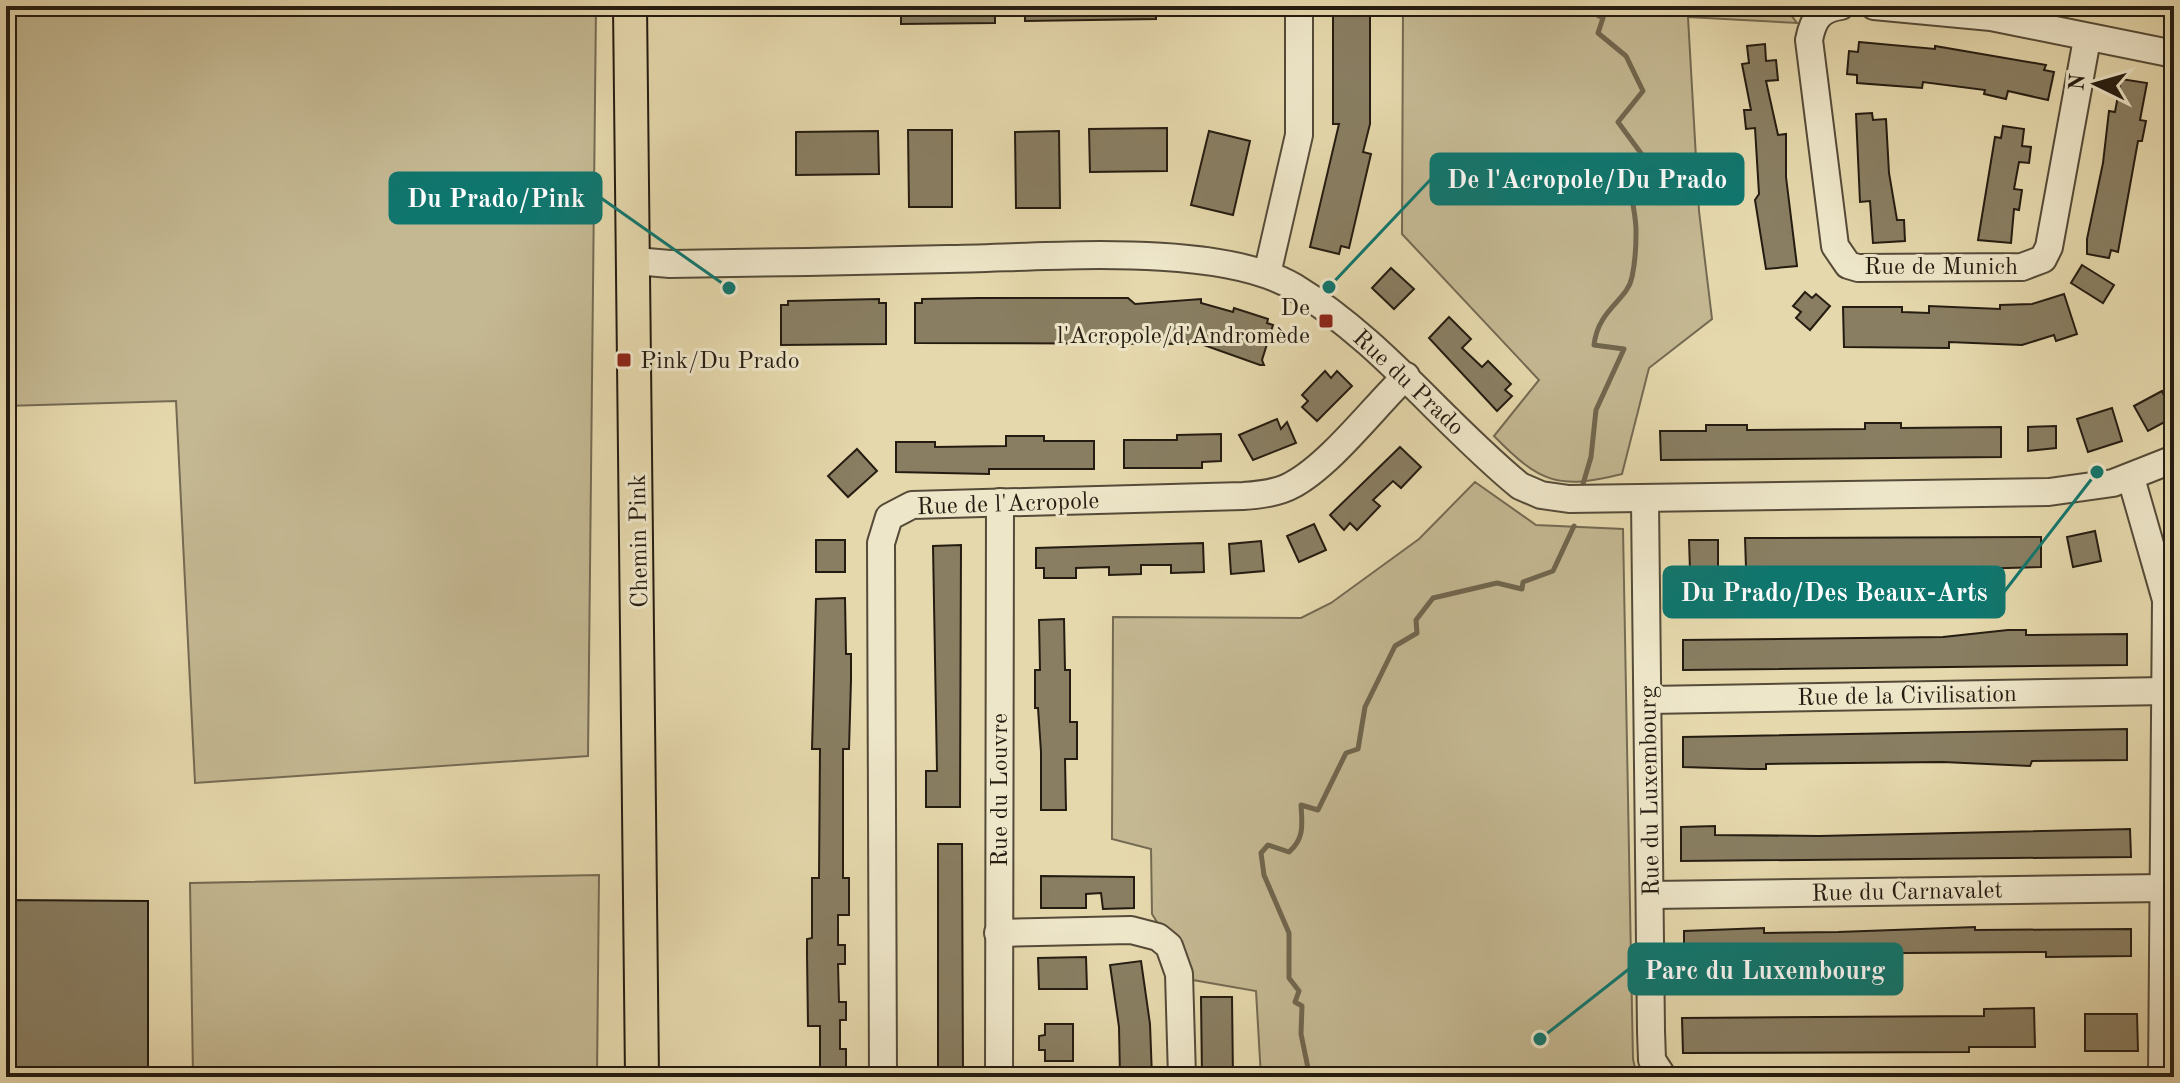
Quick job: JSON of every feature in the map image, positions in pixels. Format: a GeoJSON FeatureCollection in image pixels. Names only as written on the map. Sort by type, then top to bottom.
{"type":"FeatureCollection","features":[{"type":"Feature","properties":{"kind":"main road","name":"Chemin Pink"},"geometry":{"type":"LineString","coordinates":[[630,6],[642,1077]]}},
{"type":"Feature","properties":{"kind":"street"},"geometry":{"type":"LineString","coordinates":[[1267,274],[1299,135],[1299,6]]}},
{"type":"Feature","properties":{"kind":"street","name":"Rue de Munich"},"geometry":{"type":"LineString","coordinates":[[1841,6],[1829,7],[1815,19],[1809,40],[1835,246],[1848,265],[1858,268],[2022,267],[2043,259],[2049,247],[2087,39]]}},
{"type":"Feature","properties":{"kind":"street"},"geometry":{"type":"LineString","coordinates":[[1874,6],[1991,17],[2087,39],[2174,54]]}},
{"type":"Feature","properties":{"kind":"street","name":"Rue du Prado"},"geometry":{"type":"LineString","coordinates":[[635,261],[670,264],[1148,257],[1236,265],[1267,274],[1337,316],[1406,376],[1520,486],[1541,495],[1569,499],[1645,501],[2049,492],[2131,478],[2174,459]]}},
{"type":"Feature","properties":{"kind":"street","name":"Rue de l'Acropole"},"geometry":{"type":"LineString","coordinates":[[883,1077],[883,527],[898,509],[912,505],[1243,496],[1275,492],[1290,487],[1314,469],[1406,376]]}},
{"type":"Feature","properties":{"kind":"street"},"geometry":{"type":"LineString","coordinates":[[2131,478],[2166,600],[2162,1077]]}},
{"type":"Feature","properties":{"kind":"street","name":"Rue du Luxembourg"},"geometry":{"type":"LineString","coordinates":[[1645,501],[1652,1060],[1663,1077]]}},
{"type":"Feature","properties":{"kind":"street","name":"Rue du Louvre"},"geometry":{"type":"LineString","coordinates":[[999,1077],[1000,502]]}},
{"type":"Feature","properties":{"kind":"street","name":"Rue de la Civilisation"},"geometry":{"type":"LineString","coordinates":[[1648,700],[2166,691]]}},
{"type":"Feature","properties":{"kind":"street","name":"Rue du Carnavalet"},"geometry":{"type":"LineString","coordinates":[[1651,895],[2164,888]]}},
{"type":"Feature","properties":{"kind":"street"},"geometry":{"type":"LineString","coordinates":[[998,933],[1131,930],[1158,937],[1169,946],[1179,974],[1182,1077]]}},
{"type":"Feature","properties":{"kind":"shaded area"},"geometry":{"type":"Polygon","coordinates":[[[6,6],[596,6],[588,756],[195,783],[176,401],[6,406],[6,6]]]}},
{"type":"Feature","properties":{"kind":"shaded area"},"geometry":{"type":"Polygon","coordinates":[[[1403,6],[1784,6],[1797,23],[1688,17],[1699,211],[1712,319],[1649,368],[1622,474],[1581,481],[1551,479],[1524,464],[1494,436],[1539,380],[1402,234],[1403,6]]]}},
{"type":"Feature","properties":{"kind":"shaded area"},"geometry":{"type":"Polygon","coordinates":[[[1475,482],[1536,525],[1623,529],[1633,1059],[1637,1077],[1261,1077],[1256,991],[1193,980],[1152,914],[1151,849],[1112,839],[1113,617],[1301,618],[1331,603],[1419,539],[1475,482]]]}},
{"type":"Feature","properties":{"kind":"shaded area"},"geometry":{"type":"Polygon","coordinates":[[[599,875],[597,1077],[193,1077],[190,883],[599,875]]]}},
{"type":"Feature","properties":{"kind":"building"},"geometry":{"type":"Polygon","coordinates":[[[901,6],[995,6],[995,23],[901,24],[901,6]]]}},
{"type":"Feature","properties":{"kind":"building"},"geometry":{"type":"Polygon","coordinates":[[[1025,6],[1156,6],[1156,19],[1025,21],[1025,6]]]}},
{"type":"Feature","properties":{"kind":"building"},"geometry":{"type":"Polygon","coordinates":[[[1333,6],[1370,8],[1370,124],[1363,152],[1371,154],[1349,248],[1341,246],[1339,254],[1310,247],[1339,124],[1333,124],[1333,6]]]}},
{"type":"Feature","properties":{"kind":"building"},"geometry":{"type":"Polygon","coordinates":[[[1859,42],[1935,49],[1935,46],[2046,65],[2044,70],[2054,72],[2048,100],[2008,91],[2006,99],[1984,94],[1985,90],[1923,82],[1922,88],[1857,83],[1857,75],[1847,74],[1849,51],[1858,52],[1859,42]]]}},
{"type":"Feature","properties":{"kind":"building"},"geometry":{"type":"Polygon","coordinates":[[[1765,44],[1766,61],[1776,60],[1778,80],[1766,81],[1778,135],[1786,134],[1786,177],[1797,266],[1766,269],[1755,200],[1759,194],[1755,128],[1746,129],[1744,110],[1751,110],[1742,64],[1749,63],[1747,46],[1765,44]]]}},
{"type":"Feature","properties":{"kind":"building"},"geometry":{"type":"Polygon","coordinates":[[[2121,79],[2147,83],[2140,120],[2146,121],[2142,141],[2138,141],[2118,252],[2111,250],[2109,258],[2087,254],[2087,239],[2103,163],[2109,111],[2115,112],[2121,79]]]}},
{"type":"Feature","properties":{"kind":"building"},"geometry":{"type":"Polygon","coordinates":[[[1872,113],[1873,120],[1886,119],[1889,173],[1897,220],[1904,220],[1905,241],[1873,243],[1870,201],[1860,202],[1856,114],[1872,113]]]}},
{"type":"Feature","properties":{"kind":"building"},"geometry":{"type":"Polygon","coordinates":[[[2003,126],[2024,129],[2022,146],[2031,147],[2029,163],[2019,162],[2014,189],[2022,190],[2019,210],[2014,209],[2011,243],[1978,240],[1995,137],[2001,138],[2003,126]]]}},
{"type":"Feature","properties":{"kind":"building"},"geometry":{"type":"Polygon","coordinates":[[[1167,128],[1167,171],[1090,172],[1089,129],[1167,128]]]}},
{"type":"Feature","properties":{"kind":"building"},"geometry":{"type":"Polygon","coordinates":[[[908,130],[952,130],[952,207],[909,207],[908,130]]]}},
{"type":"Feature","properties":{"kind":"building"},"geometry":{"type":"Polygon","coordinates":[[[878,131],[879,174],[796,175],[796,132],[878,131]]]}},
{"type":"Feature","properties":{"kind":"building"},"geometry":{"type":"Polygon","coordinates":[[[1059,131],[1060,208],[1016,208],[1015,132],[1059,131]]]}},
{"type":"Feature","properties":{"kind":"building"},"geometry":{"type":"Polygon","coordinates":[[[1209,131],[1250,141],[1233,215],[1191,205],[1209,131]]]}},
{"type":"Feature","properties":{"kind":"building"},"geometry":{"type":"Polygon","coordinates":[[[2082,265],[2114,285],[2103,303],[2071,283],[2082,265]]]}},
{"type":"Feature","properties":{"kind":"building"},"geometry":{"type":"Polygon","coordinates":[[[1391,268],[1414,289],[1394,309],[1372,288],[1391,268]]]}},
{"type":"Feature","properties":{"kind":"building"},"geometry":{"type":"Polygon","coordinates":[[[1805,292],[1812,298],[1816,294],[1830,306],[1810,330],[1796,318],[1801,312],[1793,306],[1805,292]]]}},
{"type":"Feature","properties":{"kind":"building"},"geometry":{"type":"Polygon","coordinates":[[[2064,294],[2077,334],[2056,341],[2054,335],[2022,345],[1949,342],[1949,348],[1844,347],[1843,307],[1902,307],[1902,312],[1929,313],[1929,306],[2000,309],[2000,305],[2032,304],[2064,294]]]}},
{"type":"Feature","properties":{"kind":"building"},"geometry":{"type":"Polygon","coordinates":[[[1128,298],[1135,304],[1201,299],[1201,303],[1233,312],[1234,308],[1268,319],[1267,323],[1273,325],[1262,360],[1264,365],[1201,344],[915,343],[915,303],[922,303],[922,299],[1128,298]]]}},
{"type":"Feature","properties":{"kind":"building"},"geometry":{"type":"Polygon","coordinates":[[[879,299],[879,303],[886,303],[886,344],[781,345],[781,305],[788,305],[788,301],[879,299]]]}},
{"type":"Feature","properties":{"kind":"building"},"geometry":{"type":"Polygon","coordinates":[[[1449,317],[1471,339],[1462,348],[1482,367],[1488,361],[1511,384],[1505,390],[1512,396],[1497,411],[1429,338],[1449,317]]]}},
{"type":"Feature","properties":{"kind":"building"},"geometry":{"type":"Polygon","coordinates":[[[1325,371],[1331,378],[1337,371],[1352,386],[1317,421],[1302,407],[1308,401],[1302,395],[1325,371]]]}},
{"type":"Feature","properties":{"kind":"building"},"geometry":{"type":"Polygon","coordinates":[[[2162,391],[2174,417],[2148,431],[2134,406],[2162,391]]]}},
{"type":"Feature","properties":{"kind":"building"},"geometry":{"type":"Polygon","coordinates":[[[2112,408],[2122,441],[2088,452],[2077,419],[2112,408]]]}},
{"type":"Feature","properties":{"kind":"building"},"geometry":{"type":"Polygon","coordinates":[[[1277,419],[1281,429],[1287,422],[1296,443],[1253,460],[1239,435],[1277,419]]]}},
{"type":"Feature","properties":{"kind":"building"},"geometry":{"type":"Polygon","coordinates":[[[1865,423],[1901,423],[1901,428],[2001,427],[2001,457],[1661,460],[1660,431],[1706,431],[1706,425],[1747,425],[1747,430],[1865,429],[1865,423]]]}},
{"type":"Feature","properties":{"kind":"building"},"geometry":{"type":"Polygon","coordinates":[[[2056,426],[2056,448],[2028,451],[2028,427],[2056,426]]]}},
{"type":"Feature","properties":{"kind":"building"},"geometry":{"type":"Polygon","coordinates":[[[1221,434],[1221,461],[1202,462],[1202,468],[1124,468],[1124,440],[1177,440],[1177,435],[1221,434]]]}},
{"type":"Feature","properties":{"kind":"building"},"geometry":{"type":"Polygon","coordinates":[[[1006,436],[1044,436],[1044,441],[1094,441],[1094,469],[989,469],[989,474],[896,472],[896,442],[935,442],[935,447],[1006,446],[1006,436]]]}},
{"type":"Feature","properties":{"kind":"building"},"geometry":{"type":"Polygon","coordinates":[[[1400,447],[1421,467],[1401,488],[1393,481],[1373,500],[1380,506],[1357,530],[1350,523],[1344,530],[1330,515],[1400,447]]]}},
{"type":"Feature","properties":{"kind":"building"},"geometry":{"type":"Polygon","coordinates":[[[857,449],[877,471],[848,497],[828,476],[857,449]]]}},
{"type":"Feature","properties":{"kind":"building"},"geometry":{"type":"Polygon","coordinates":[[[1314,524],[1326,550],[1299,562],[1287,536],[1314,524]]]}},
{"type":"Feature","properties":{"kind":"building"},"geometry":{"type":"Polygon","coordinates":[[[2095,531],[2101,561],[2073,567],[2067,537],[2095,531]]]}},
{"type":"Feature","properties":{"kind":"building"},"geometry":{"type":"Polygon","coordinates":[[[2041,537],[2041,567],[1901,571],[1901,568],[1746,568],[1745,538],[2041,537]]]}},
{"type":"Feature","properties":{"kind":"building"},"geometry":{"type":"Polygon","coordinates":[[[816,540],[845,540],[845,572],[816,572],[816,540]]]}},
{"type":"Feature","properties":{"kind":"building"},"geometry":{"type":"Polygon","coordinates":[[[1689,540],[1718,540],[1718,570],[1690,570],[1689,540]]]}},
{"type":"Feature","properties":{"kind":"building"},"geometry":{"type":"Polygon","coordinates":[[[1261,541],[1264,571],[1231,574],[1229,544],[1261,541]]]}},
{"type":"Feature","properties":{"kind":"building"},"geometry":{"type":"Polygon","coordinates":[[[1203,543],[1204,572],[1171,573],[1171,565],[1141,565],[1141,574],[1109,575],[1109,567],[1076,568],[1076,578],[1044,578],[1044,568],[1036,568],[1036,548],[1203,543]]]}},
{"type":"Feature","properties":{"kind":"building"},"geometry":{"type":"Polygon","coordinates":[[[961,545],[960,807],[926,807],[926,771],[937,771],[933,546],[961,545]]]}},
{"type":"Feature","properties":{"kind":"building"},"geometry":{"type":"Polygon","coordinates":[[[845,598],[846,654],[851,654],[851,680],[849,749],[843,749],[843,878],[849,878],[849,915],[838,915],[838,945],[845,945],[845,964],[838,964],[839,1002],[846,1002],[846,1020],[840,1020],[840,1049],[846,1049],[846,1077],[820,1077],[820,1026],[808,1026],[807,955],[807,939],[812,938],[812,878],[819,878],[820,749],[812,749],[816,599],[845,598]]]}},
{"type":"Feature","properties":{"kind":"building"},"geometry":{"type":"Polygon","coordinates":[[[1064,619],[1065,670],[1070,670],[1070,722],[1077,722],[1077,759],[1065,759],[1066,810],[1041,810],[1041,752],[1038,708],[1035,708],[1035,670],[1040,670],[1039,620],[1064,619]]]}},
{"type":"Feature","properties":{"kind":"building"},"geometry":{"type":"Polygon","coordinates":[[[2026,630],[2026,635],[2127,634],[2127,665],[1683,670],[1683,640],[1943,637],[2026,630]]]}},
{"type":"Feature","properties":{"kind":"building"},"geometry":{"type":"Polygon","coordinates":[[[2127,729],[2127,760],[2032,761],[2030,766],[1943,762],[1766,764],[1766,769],[1683,767],[1683,737],[2127,729]]]}},
{"type":"Feature","properties":{"kind":"building"},"geometry":{"type":"Polygon","coordinates":[[[1715,826],[1715,835],[1819,836],[2130,829],[2131,857],[1681,861],[1681,827],[1715,826]]]}},
{"type":"Feature","properties":{"kind":"building"},"geometry":{"type":"Polygon","coordinates":[[[938,844],[962,844],[963,1077],[938,1077],[938,844]]]}},
{"type":"Feature","properties":{"kind":"building"},"geometry":{"type":"Polygon","coordinates":[[[1041,876],[1134,877],[1134,908],[1103,909],[1101,893],[1086,894],[1086,908],[1041,908],[1041,876]]]}},
{"type":"Feature","properties":{"kind":"building"},"geometry":{"type":"Polygon","coordinates":[[[6,900],[148,901],[148,1077],[6,1077],[6,900]]]}},
{"type":"Feature","properties":{"kind":"building"},"geometry":{"type":"Polygon","coordinates":[[[1975,927],[1975,930],[2131,929],[2131,956],[2046,957],[2046,952],[1765,954],[1765,957],[1714,958],[1714,968],[1684,969],[1684,931],[1764,928],[1764,933],[1838,932],[1975,927]]]}},
{"type":"Feature","properties":{"kind":"building"},"geometry":{"type":"Polygon","coordinates":[[[1086,957],[1087,989],[1039,989],[1038,958],[1086,957]]]}},
{"type":"Feature","properties":{"kind":"building"},"geometry":{"type":"Polygon","coordinates":[[[1141,961],[1150,1024],[1152,1077],[1120,1077],[1119,1027],[1110,965],[1141,961]]]}},
{"type":"Feature","properties":{"kind":"building"},"geometry":{"type":"Polygon","coordinates":[[[1201,997],[1232,997],[1233,1077],[1202,1077],[1201,997]]]}},
{"type":"Feature","properties":{"kind":"building"},"geometry":{"type":"Polygon","coordinates":[[[2034,1008],[2035,1047],[1969,1047],[1969,1052],[1683,1053],[1682,1018],[1984,1016],[1984,1009],[2034,1008]]]}},
{"type":"Feature","properties":{"kind":"building"},"geometry":{"type":"Polygon","coordinates":[[[2085,1014],[2137,1014],[2138,1051],[2085,1051],[2085,1014]]]}},
{"type":"Feature","properties":{"kind":"building"},"geometry":{"type":"Polygon","coordinates":[[[1045,1024],[1073,1024],[1073,1061],[1045,1061],[1045,1050],[1039,1050],[1039,1036],[1045,1035],[1045,1024]]]}},
{"type":"Feature","properties":{"kind":"waterway"},"geometry":{"type":"LineString","coordinates":[[1580,6],[1603,18],[1598,33],[1626,56],[1643,91],[1618,122],[1643,156],[1636,167],[1631,186],[1636,223],[1633,272],[1625,292],[1601,322],[1594,345],[1624,349],[1596,410],[1591,457],[1583,484]]}},
{"type":"Feature","properties":{"kind":"waterway"},"geometry":{"type":"LineString","coordinates":[[1300,1077],[1309,1073],[1301,1034],[1302,1006],[1295,1002],[1299,991],[1289,978],[1289,933],[1264,875],[1261,853],[1268,845],[1289,852],[1294,847],[1301,830],[1301,805],[1318,810],[1346,753],[1358,749],[1365,707],[1395,646],[1417,633],[1416,620],[1433,598],[1497,583],[1522,589],[1523,582],[1553,571],[1574,526]]}},
{"type":"Feature","properties":{"kind":"place","name":"De l'Acropole/Du Prado"},"geometry":{"type":"Point","coordinates":[1329,287]}},
{"type":"Feature","properties":{"kind":"place","name":"Du Prado/Pink"},"geometry":{"type":"Point","coordinates":[729,288]}},
{"type":"Feature","properties":{"kind":"place","name":"De l'Acropole/d'Andromède"},"geometry":{"type":"Point","coordinates":[1326,321]}},
{"type":"Feature","properties":{"kind":"place","name":"Pink/Du Prado"},"geometry":{"type":"Point","coordinates":[624,360]}},
{"type":"Feature","properties":{"kind":"place","name":"Du Prado/Des Beaux-Arts"},"geometry":{"type":"Point","coordinates":[2097,472]}},
{"type":"Feature","properties":{"kind":"place","name":"Parc du Luxembourg"},"geometry":{"type":"Point","coordinates":[1540,1039]}}]}
